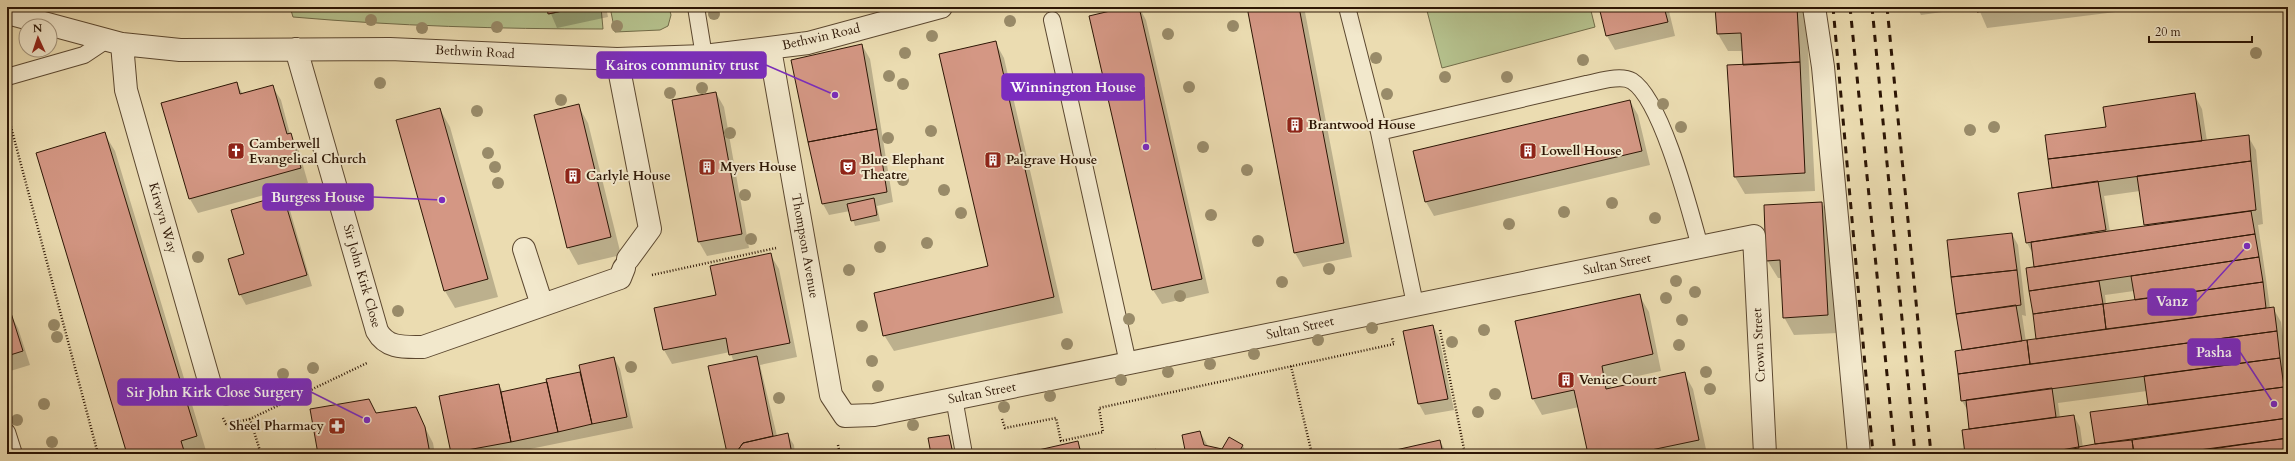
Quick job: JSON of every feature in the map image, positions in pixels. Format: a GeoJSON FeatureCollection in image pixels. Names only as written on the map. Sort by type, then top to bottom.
{"type":"FeatureCollection","features":[{"type":"Feature","properties":{"kind":"street","name":"Bethwin Road"},"geometry":{"type":"LineString","coordinates":[[7,13],[115,41],[180,50],[390,48],[617,59],[704,56],[770,49],[808,43],[941,7]]}},
{"type":"Feature","properties":{"kind":"street"},"geometry":{"type":"LineString","coordinates":[[1814,7],[1823,67],[1859,454]]}},
{"type":"Feature","properties":{"kind":"street","name":"Kirwyn Way"},"geometry":{"type":"LineString","coordinates":[[115,41],[126,90],[212,391]]}},
{"type":"Feature","properties":{"kind":"street","name":"Sir John Kirk Close"},"geometry":{"type":"LineString","coordinates":[[296,49],[368,300],[381,338],[390,345],[404,348],[423,346],[542,305],[624,268]]}},
{"type":"Feature","properties":{"kind":"street","name":"Thompson Avenue"},"geometry":{"type":"LineString","coordinates":[[770,49],[831,395],[844,416]]}},
{"type":"Feature","properties":{"kind":"street"},"geometry":{"type":"LineString","coordinates":[[617,59],[650,229],[624,268]]}},
{"type":"Feature","properties":{"kind":"street","name":"Sultan Street"},"geometry":{"type":"LineString","coordinates":[[844,416],[874,415],[1754,236]]}},
{"type":"Feature","properties":{"kind":"street","name":"Crown Street"},"geometry":{"type":"LineString","coordinates":[[1754,236],[1765,454]]}},
{"type":"Feature","properties":{"kind":"street"},"geometry":{"type":"LineString","coordinates":[[524,249],[542,305]]}},
{"type":"Feature","properties":{"kind":"lane"},"geometry":{"type":"LineString","coordinates":[[696,7],[704,56]]}},
{"type":"Feature","properties":{"kind":"lane"},"geometry":{"type":"LineString","coordinates":[[1347,7],[1424,302]]}},
{"type":"Feature","properties":{"kind":"lane"},"geometry":{"type":"LineString","coordinates":[[1052,20],[1128,364]]}},
{"type":"Feature","properties":{"kind":"lane"},"geometry":{"type":"LineString","coordinates":[[7,77],[84,55],[115,41]]}},
{"type":"Feature","properties":{"kind":"lane"},"geometry":{"type":"LineString","coordinates":[[1379,132],[1586,84],[1621,79],[1632,81],[1651,103],[1686,194],[1700,247]]}},
{"type":"Feature","properties":{"kind":"lane"},"geometry":{"type":"LineString","coordinates":[[954,398],[964,454]]}},
{"type":"Feature","properties":{"kind":"lane"},"geometry":{"type":"LineString","coordinates":[[7,432],[14,454]]}},
{"type":"Feature","properties":{"kind":"path"},"geometry":{"type":"LineString","coordinates":[[7,112],[98,454]]}},
{"type":"Feature","properties":{"kind":"path"},"geometry":{"type":"LineString","coordinates":[[624,268],[642,278],[804,242]]}},
{"type":"Feature","properties":{"kind":"path"},"geometry":{"type":"LineString","coordinates":[[1424,302],[1465,454]]}},
{"type":"Feature","properties":{"kind":"path"},"geometry":{"type":"LineString","coordinates":[[995,390],[1005,428],[1056,418],[1061,441],[1103,432],[1099,408],[1394,344]]}},
{"type":"Feature","properties":{"kind":"path"},"geometry":{"type":"LineString","coordinates":[[261,454],[250,419],[370,361]]}},
{"type":"Feature","properties":{"kind":"path"},"geometry":{"type":"LineString","coordinates":[[1291,366],[1312,454]]}},
{"type":"Feature","properties":{"kind":"green space"},"geometry":{"type":"Polygon","coordinates":[[[290,7],[547,7],[549,14],[581,7],[601,7],[603,29],[371,23],[293,17],[290,7]]]}},
{"type":"Feature","properties":{"kind":"green space"},"geometry":{"type":"Polygon","coordinates":[[[610,7],[669,7],[671,15],[668,26],[660,30],[615,32],[610,7]]]}},
{"type":"Feature","properties":{"kind":"green space"},"geometry":{"type":"Polygon","coordinates":[[[1426,7],[1590,7],[1595,27],[1442,68],[1426,7]]]}},
{"type":"Feature","properties":{"kind":"building"},"geometry":{"type":"Polygon","coordinates":[[[547,7],[581,7],[548,14],[547,7]]]}},
{"type":"Feature","properties":{"kind":"building"},"geometry":{"type":"Polygon","coordinates":[[[1127,7],[1139,7],[1202,279],[1152,290],[1089,16],[1127,7]]]}},
{"type":"Feature","properties":{"kind":"building","name":"Brantwood House"},"geometry":{"type":"Polygon","coordinates":[[[1247,7],[1299,7],[1344,243],[1294,253],[1247,7]]]}},
{"type":"Feature","properties":{"kind":"building"},"geometry":{"type":"Polygon","coordinates":[[[1599,7],[1664,7],[1668,22],[1606,36],[1599,7]]]}},
{"type":"Feature","properties":{"kind":"building"},"geometry":{"type":"Polygon","coordinates":[[[1715,7],[1797,7],[1800,62],[1743,65],[1741,33],[1717,34],[1715,7]]]}},
{"type":"Feature","properties":{"kind":"building"},"geometry":{"type":"Polygon","coordinates":[[[1977,7],[2016,7],[1977,12],[1977,7]]]}},
{"type":"Feature","properties":{"kind":"building","name":"Palgrave House"},"geometry":{"type":"Polygon","coordinates":[[[996,41],[1054,297],[883,336],[874,293],[988,266],[939,54],[996,41]]]}},
{"type":"Feature","properties":{"kind":"building"},"geometry":{"type":"Polygon","coordinates":[[[862,44],[877,129],[808,142],[791,60],[862,44]]]}},
{"type":"Feature","properties":{"kind":"building"},"geometry":{"type":"Polygon","coordinates":[[[1800,62],[1805,173],[1734,177],[1727,65],[1800,62]]]}},
{"type":"Feature","properties":{"kind":"building","name":"Camberwell Evangelical Church"},"geometry":{"type":"Polygon","coordinates":[[[237,82],[240,94],[273,85],[287,134],[291,133],[301,168],[189,199],[161,103],[237,82]]]}},
{"type":"Feature","properties":{"kind":"building","name":"Myers House"},"geometry":{"type":"Polygon","coordinates":[[[716,92],[742,234],[698,242],[672,100],[716,92]]]}},
{"type":"Feature","properties":{"kind":"building"},"geometry":{"type":"Polygon","coordinates":[[[2195,93],[2202,141],[2048,159],[2045,135],[2106,127],[2103,107],[2195,93]]]}},
{"type":"Feature","properties":{"kind":"building","name":"Lowell House"},"geometry":{"type":"Polygon","coordinates":[[[1630,100],[1642,151],[1425,202],[1413,151],[1630,100]]]}},
{"type":"Feature","properties":{"kind":"building","name":"Carlyle House"},"geometry":{"type":"Polygon","coordinates":[[[579,104],[611,237],[567,248],[534,115],[579,104]]]}},
{"type":"Feature","properties":{"kind":"building"},"geometry":{"type":"Polygon","coordinates":[[[440,108],[488,279],[444,291],[396,120],[440,108]]]}},
{"type":"Feature","properties":{"kind":"building","name":"Blue Elephant Theatre"},"geometry":{"type":"Polygon","coordinates":[[[877,129],[887,192],[822,204],[808,142],[877,129]]]}},
{"type":"Feature","properties":{"kind":"building"},"geometry":{"type":"Polygon","coordinates":[[[105,132],[197,436],[181,441],[185,454],[127,454],[36,153],[105,132]]]}},
{"type":"Feature","properties":{"kind":"building"},"geometry":{"type":"Polygon","coordinates":[[[2249,135],[2251,161],[2052,188],[2048,159],[2249,135]]]}},
{"type":"Feature","properties":{"kind":"building"},"geometry":{"type":"Polygon","coordinates":[[[2251,161],[2256,210],[2144,225],[2137,176],[2251,161]]]}},
{"type":"Feature","properties":{"kind":"building"},"geometry":{"type":"Polygon","coordinates":[[[2098,181],[2106,230],[2026,243],[2018,193],[2098,181]]]}},
{"type":"Feature","properties":{"kind":"building"},"geometry":{"type":"Polygon","coordinates":[[[283,195],[307,275],[239,295],[228,259],[244,254],[231,210],[283,195]]]}},
{"type":"Feature","properties":{"kind":"building"},"geometry":{"type":"Polygon","coordinates":[[[874,198],[877,215],[851,221],[847,204],[874,198]]]}},
{"type":"Feature","properties":{"kind":"building"},"geometry":{"type":"Polygon","coordinates":[[[1822,202],[1828,315],[1783,318],[1780,260],[1766,261],[1764,205],[1822,202]]]}},
{"type":"Feature","properties":{"kind":"building"},"geometry":{"type":"Polygon","coordinates":[[[2251,211],[2255,234],[2034,267],[2031,242],[2251,211]]]}},
{"type":"Feature","properties":{"kind":"building"},"geometry":{"type":"Polygon","coordinates":[[[2012,233],[2017,270],[1951,277],[1947,240],[2012,233]]]}},
{"type":"Feature","properties":{"kind":"building"},"geometry":{"type":"Polygon","coordinates":[[[2255,234],[2259,257],[2029,291],[2026,268],[2255,234]]]}},
{"type":"Feature","properties":{"kind":"building"},"geometry":{"type":"Polygon","coordinates":[[[771,253],[790,343],[729,355],[726,338],[663,350],[654,308],[716,295],[710,266],[771,253]]]}},
{"type":"Feature","properties":{"kind":"building"},"geometry":{"type":"Polygon","coordinates":[[[2259,257],[2263,282],[2135,300],[2131,276],[2259,257]]]}},
{"type":"Feature","properties":{"kind":"building"},"geometry":{"type":"Polygon","coordinates":[[[2017,270],[2021,305],[1956,314],[1951,277],[2017,270]]]}},
{"type":"Feature","properties":{"kind":"building"},"geometry":{"type":"Polygon","coordinates":[[[2099,281],[2103,304],[2033,314],[2029,291],[2099,281]]]}},
{"type":"Feature","properties":{"kind":"building"},"geometry":{"type":"Polygon","coordinates":[[[2263,282],[2266,308],[2106,329],[2103,304],[2263,282]]]}},
{"type":"Feature","properties":{"kind":"building","name":"Venice Court"},"geometry":{"type":"Polygon","coordinates":[[[1640,294],[1653,354],[1602,366],[1606,389],[1685,372],[1699,440],[1632,454],[1588,454],[1574,390],[1532,399],[1515,321],[1640,294]]]}},
{"type":"Feature","properties":{"kind":"building"},"geometry":{"type":"Polygon","coordinates":[[[2103,304],[2106,329],[2036,339],[2033,314],[2103,304]]]}},
{"type":"Feature","properties":{"kind":"building"},"geometry":{"type":"Polygon","coordinates":[[[2016,305],[2022,341],[1962,350],[1956,314],[2016,305]]]}},
{"type":"Feature","properties":{"kind":"building"},"geometry":{"type":"Polygon","coordinates":[[[2274,307],[2277,331],[2030,364],[2027,340],[2274,307]]]}},
{"type":"Feature","properties":{"kind":"building"},"geometry":{"type":"Polygon","coordinates":[[[11,313],[23,351],[7,356],[7,314],[11,313]]]}},
{"type":"Feature","properties":{"kind":"building"},"geometry":{"type":"Polygon","coordinates":[[[1433,325],[1448,399],[1418,404],[1403,331],[1433,325]]]}},
{"type":"Feature","properties":{"kind":"building"},"geometry":{"type":"Polygon","coordinates":[[[2277,331],[2280,358],[1961,401],[1958,374],[2277,331]]]}},
{"type":"Feature","properties":{"kind":"building"},"geometry":{"type":"Polygon","coordinates":[[[2027,340],[2030,364],[1958,374],[1955,351],[2027,340]]]}},
{"type":"Feature","properties":{"kind":"building"},"geometry":{"type":"Polygon","coordinates":[[[757,356],[773,436],[743,443],[738,450],[727,453],[708,366],[757,356]]]}},
{"type":"Feature","properties":{"kind":"building"},"geometry":{"type":"Polygon","coordinates":[[[614,357],[627,417],[592,424],[579,365],[614,357]]]}},
{"type":"Feature","properties":{"kind":"building"},"geometry":{"type":"Polygon","coordinates":[[[2280,358],[2284,387],[2148,405],[2144,376],[2280,358]]]}},
{"type":"Feature","properties":{"kind":"building"},"geometry":{"type":"Polygon","coordinates":[[[580,372],[592,424],[558,432],[546,379],[580,372]]]}},
{"type":"Feature","properties":{"kind":"building"},"geometry":{"type":"Polygon","coordinates":[[[547,382],[558,432],[511,442],[501,392],[547,382]]]}},
{"type":"Feature","properties":{"kind":"building"},"geometry":{"type":"Polygon","coordinates":[[[499,384],[511,442],[451,453],[439,396],[499,384]]]}},
{"type":"Feature","properties":{"kind":"building"},"geometry":{"type":"Polygon","coordinates":[[[2284,387],[2288,418],[2095,444],[2090,412],[2284,387]]]}},
{"type":"Feature","properties":{"kind":"building"},"geometry":{"type":"Polygon","coordinates":[[[2052,388],[2056,417],[1969,429],[1966,400],[2052,388]]]}},
{"type":"Feature","properties":{"kind":"building"},"geometry":{"type":"Polygon","coordinates":[[[369,399],[376,413],[416,407],[425,427],[430,454],[318,454],[310,409],[369,399]]]}},
{"type":"Feature","properties":{"kind":"building"},"geometry":{"type":"Polygon","coordinates":[[[2074,415],[2079,448],[2039,454],[1965,454],[1962,430],[2074,415]]]}},
{"type":"Feature","properties":{"kind":"building"},"geometry":{"type":"Polygon","coordinates":[[[2288,418],[2288,438],[2177,454],[2134,454],[2132,440],[2288,418]]]}},
{"type":"Feature","properties":{"kind":"building"},"geometry":{"type":"Polygon","coordinates":[[[1200,431],[1204,445],[1222,449],[1229,437],[1243,445],[1238,454],[1179,454],[1185,450],[1182,435],[1200,431]]]}},
{"type":"Feature","properties":{"kind":"building"},"geometry":{"type":"Polygon","coordinates":[[[788,433],[792,454],[738,454],[738,450],[743,443],[788,433]]]}},
{"type":"Feature","properties":{"kind":"building"},"geometry":{"type":"Polygon","coordinates":[[[949,435],[953,454],[931,454],[928,438],[949,435]]]}},
{"type":"Feature","properties":{"kind":"building"},"geometry":{"type":"Polygon","coordinates":[[[2288,438],[2288,454],[2177,453],[2288,438]]]}},
{"type":"Feature","properties":{"kind":"building"},"geometry":{"type":"Polygon","coordinates":[[[1440,440],[1443,454],[1378,454],[1440,440]]]}},
{"type":"Feature","properties":{"kind":"building"},"geometry":{"type":"Polygon","coordinates":[[[2132,440],[2134,454],[2039,454],[2095,444],[2132,440]]]}},
{"type":"Feature","properties":{"kind":"building"},"geometry":{"type":"Polygon","coordinates":[[[1078,441],[1081,454],[1021,454],[1078,441]]]}},
{"type":"Feature","properties":{"kind":"building"},"geometry":{"type":"Polygon","coordinates":[[[1155,449],[1162,454],[1152,454],[1155,449]]]}},
{"type":"Feature","properties":{"kind":"railway"},"geometry":{"type":"LineString","coordinates":[[1833,7],[1873,454]]}},
{"type":"Feature","properties":{"kind":"railway"},"geometry":{"type":"LineString","coordinates":[[1850,7],[1895,454]]}},
{"type":"Feature","properties":{"kind":"railway"},"geometry":{"type":"LineString","coordinates":[[1872,7],[1915,454]]}},
{"type":"Feature","properties":{"kind":"railway"},"geometry":{"type":"LineString","coordinates":[[1887,7],[1931,454]]}},
{"type":"Feature","properties":{"kind":"place","name":"Kairos community trust"},"geometry":{"type":"Point","coordinates":[835,95]}},
{"type":"Feature","properties":{"kind":"place","name":"Brantwood House"},"geometry":{"type":"Point","coordinates":[1295,125]}},
{"type":"Feature","properties":{"kind":"place","name":"Winnington House"},"geometry":{"type":"Point","coordinates":[1146,147]}},
{"type":"Feature","properties":{"kind":"place","name":"Camberwell Evangelical Church"},"geometry":{"type":"Point","coordinates":[236,151]}},
{"type":"Feature","properties":{"kind":"place","name":"Lowell House"},"geometry":{"type":"Point","coordinates":[1528,151]}},
{"type":"Feature","properties":{"kind":"place","name":"Palgrave House"},"geometry":{"type":"Point","coordinates":[993,160]}},
{"type":"Feature","properties":{"kind":"place","name":"Myers House"},"geometry":{"type":"Point","coordinates":[707,167]}},
{"type":"Feature","properties":{"kind":"place","name":"Blue Elephant Theatre"},"geometry":{"type":"Point","coordinates":[848,167]}},
{"type":"Feature","properties":{"kind":"place","name":"Carlyle House"},"geometry":{"type":"Point","coordinates":[573,176]}},
{"type":"Feature","properties":{"kind":"place","name":"Burgess House"},"geometry":{"type":"Point","coordinates":[442,200]}},
{"type":"Feature","properties":{"kind":"place","name":"Vanz"},"geometry":{"type":"Point","coordinates":[2247,246]}},
{"type":"Feature","properties":{"kind":"place","name":"Venice Court"},"geometry":{"type":"Point","coordinates":[1566,380]}},
{"type":"Feature","properties":{"kind":"place","name":"Pasha"},"geometry":{"type":"Point","coordinates":[2274,404]}},
{"type":"Feature","properties":{"kind":"place","name":"Sir John Kirk Close Surgery"},"geometry":{"type":"Point","coordinates":[367,420]}},
{"type":"Feature","properties":{"kind":"place","name":"Sheel Pharmacy"},"geometry":{"type":"Point","coordinates":[337,426]}}]}
